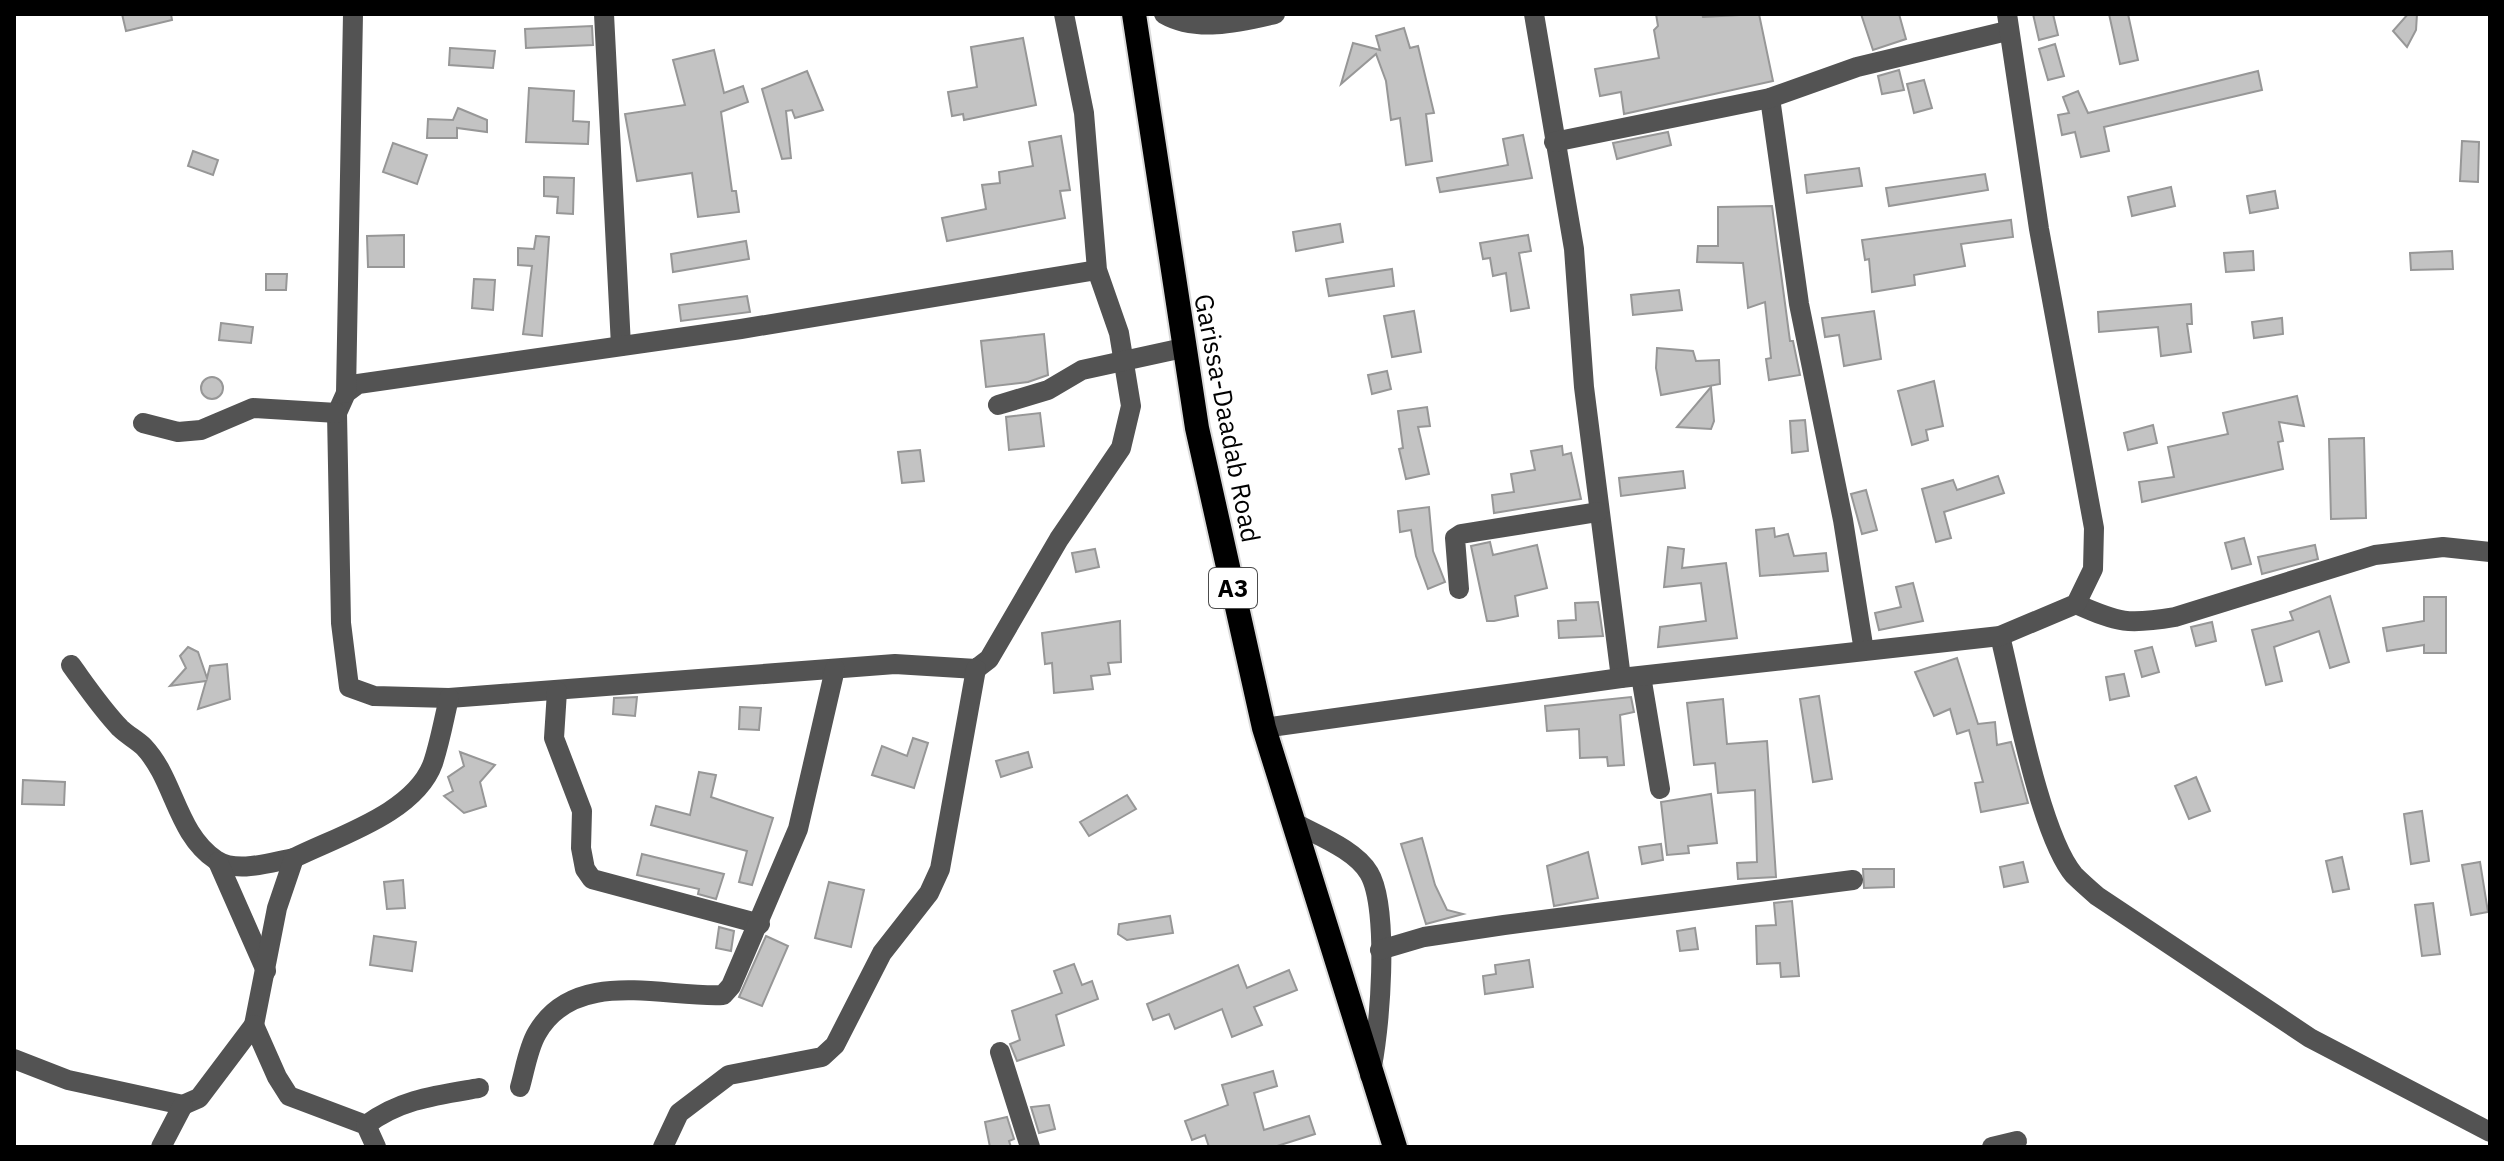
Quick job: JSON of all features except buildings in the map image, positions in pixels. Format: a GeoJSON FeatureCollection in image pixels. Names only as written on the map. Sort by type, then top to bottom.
{"type":"FeatureCollection","features":[{"type":"Feature","properties":{"kind":"highway","name":"Garissa-Daadab Road"},"geometry":{"type":"LineString","coordinates":[[1134,14],[1197,428],[1264,728],[1395,1147]]}},
{"type":"Feature","properties":{"kind":"street"},"geometry":{"type":"LineString","coordinates":[[353,14],[346,393],[337,413],[341,623],[349,687],[374,696],[449,698],[895,664],[976,669],[989,659],[1059,539],[1121,448],[1131,406],[1126,360],[1097,270],[1084,113],[1064,14]]}},
{"type":"Feature","properties":{"kind":"street"},"geometry":{"type":"LineString","coordinates":[[604,14],[621,346]]}},
{"type":"Feature","properties":{"kind":"street"},"geometry":{"type":"LineString","coordinates":[[1164,14],[1197,24],[1235,23],[1275,14]]}},
{"type":"Feature","properties":{"kind":"street"},"geometry":{"type":"LineString","coordinates":[[1534,14],[1574,249],[1598,512],[1631,677],[1660,789]]}},
{"type":"Feature","properties":{"kind":"street"},"geometry":{"type":"LineString","coordinates":[[1264,728],[1631,677],[2000,636],[2076,604],[2093,569],[2094,528],[2007,22],[1770,98],[1554,142]]}},
{"type":"Feature","properties":{"kind":"street"},"geometry":{"type":"LineString","coordinates":[[1770,98],[1799,304],[1843,520],[1864,651]]}},
{"type":"Feature","properties":{"kind":"street"},"geometry":{"type":"LineString","coordinates":[[346,393],[358,384],[621,346],[1097,270]]}},
{"type":"Feature","properties":{"kind":"street"},"geometry":{"type":"LineString","coordinates":[[998,405],[1048,390],[1082,370],[1183,348]]}},
{"type":"Feature","properties":{"kind":"street"},"geometry":{"type":"LineString","coordinates":[[143,423],[178,432],[201,430],[253,408],[337,413]]}},
{"type":"Feature","properties":{"kind":"street"},"geometry":{"type":"LineString","coordinates":[[1459,589],[1454,547],[1455,538],[1461,534],[1598,512]]}},
{"type":"Feature","properties":{"kind":"street"},"geometry":{"type":"LineString","coordinates":[[2076,604],[2117,622],[2150,621],[2175,617],[2375,555],[2443,547],[2490,552]]}},
{"type":"Feature","properties":{"kind":"street"},"geometry":{"type":"LineString","coordinates":[[2000,636],[2042,801],[2055,840],[2073,874],[2097,896],[2310,1038],[2490,1132]]}},
{"type":"Feature","properties":{"kind":"street"},"geometry":{"type":"LineString","coordinates":[[71,665],[99,705],[144,747],[162,773],[179,814],[201,847],[218,862],[266,971]]}},
{"type":"Feature","properties":{"kind":"street"},"geometry":{"type":"LineString","coordinates":[[520,1087],[537,1033],[557,1012],[605,989],[723,995],[731,986],[798,829],[835,669]]}},
{"type":"Feature","properties":{"kind":"street"},"geometry":{"type":"LineString","coordinates":[[663,1147],[679,1113],[729,1075],[822,1057],[835,1045],[882,953],[929,893],[940,869],[976,669]]}},
{"type":"Feature","properties":{"kind":"street"},"geometry":{"type":"LineString","coordinates":[[557,691],[554,738],[582,811],[581,848],[585,869],[592,879],[760,924]]}},
{"type":"Feature","properties":{"kind":"street"},"geometry":{"type":"LineString","coordinates":[[218,862],[247,867],[294,858],[402,804],[418,789],[432,765],[449,698]]}},
{"type":"Feature","properties":{"kind":"street"},"geometry":{"type":"LineString","coordinates":[[1293,822],[1351,856],[1369,872],[1380,905],[1377,1044],[1370,1075]]}},
{"type":"Feature","properties":{"kind":"street"},"geometry":{"type":"LineString","coordinates":[[14,1059],[68,1080],[183,1105],[199,1098],[254,1025],[277,908],[294,858]]}},
{"type":"Feature","properties":{"kind":"street"},"geometry":{"type":"LineString","coordinates":[[1380,950],[1424,937],[1504,925],[1853,880]]}},
{"type":"Feature","properties":{"kind":"street"},"geometry":{"type":"LineString","coordinates":[[254,1025],[289,1096],[366,1125],[376,1147]]}},
{"type":"Feature","properties":{"kind":"street"},"geometry":{"type":"LineString","coordinates":[[1000,1052],[1030,1147]]}},
{"type":"Feature","properties":{"kind":"street"},"geometry":{"type":"LineString","coordinates":[[366,1125],[384,1111],[409,1101],[479,1088]]}},
{"type":"Feature","properties":{"kind":"street"},"geometry":{"type":"LineString","coordinates":[[161,1147],[183,1105]]}},
{"type":"Feature","properties":{"kind":"street"},"geometry":{"type":"LineString","coordinates":[[1992,1147],[2017,1141]]}}]}
